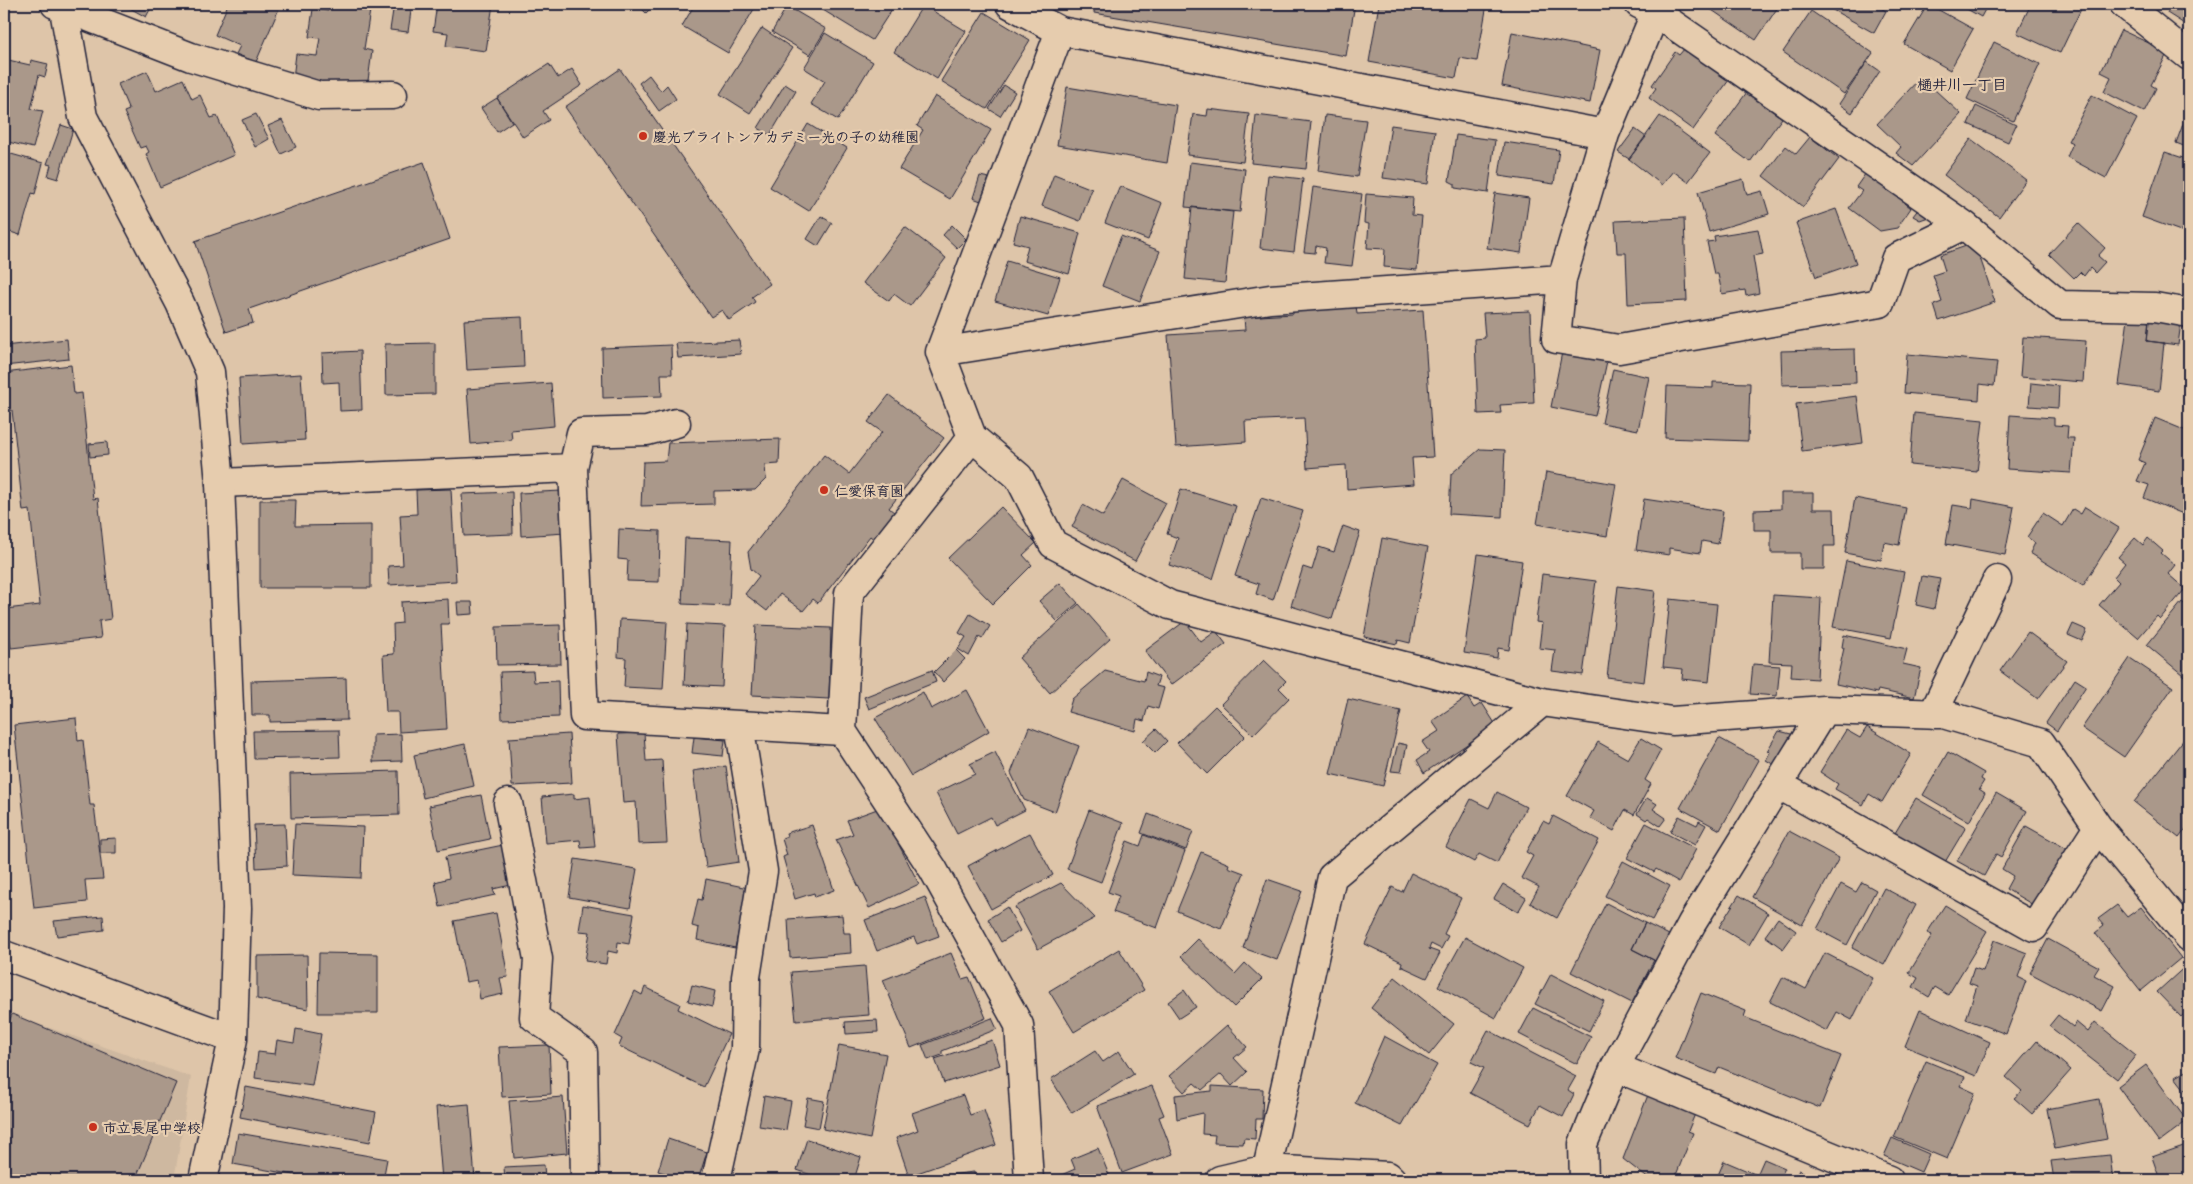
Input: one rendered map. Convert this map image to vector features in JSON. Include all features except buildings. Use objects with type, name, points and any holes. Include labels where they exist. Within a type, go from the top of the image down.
[{"type":"street","points":[[1010,4],[1060,31],[1605,134]]},
{"type":"street","points":[[2124,4],[2189,56]]},
{"type":"street","points":[[60,5],[191,57],[319,96],[393,95]]},
{"type":"street","points":[[60,5],[83,117],[180,303],[210,372],[220,483],[237,908],[233,1039],[208,1179]]},
{"type":"street","points":[[1964,225],[1896,258],[1880,303],[1619,349],[1556,339],[1562,279],[1605,134],[1651,6],[1964,225],[2060,305],[2155,306],[2189,313]]},
{"type":"street","points":[[1060,31],[940,352],[972,438],[1019,477],[1053,544],[1170,605],[1542,702],[1672,721],[1824,710],[1943,714],[2041,743],[2098,827],[2189,937]]},
{"type":"street","points":[[940,352],[1270,299],[1562,279]]},
{"type":"street","points":[[676,423],[647,431],[581,433],[573,468],[584,716],[842,731]]},
{"type":"street","points":[[972,438],[849,593],[842,731],[933,869],[1019,1025],[1030,1180]]},
{"type":"street","points":[[220,483],[573,468]]},
{"type":"street","points":[[1933,714],[1997,580]]},
{"type":"street","points":[[1267,1168],[1332,877],[1542,702]]},
{"type":"street","points":[[1584,1180],[1582,1144],[1615,1067],[1692,923],[1824,710]]},
{"type":"street","points":[[716,1180],[745,1048],[746,977],[763,871],[739,725]]},
{"type":"street","points":[[1779,785],[2034,927],[2098,827]]},
{"type":"street","points":[[508,803],[538,958],[534,1017],[583,1052],[585,1180]]},
{"type":"street","points":[[4,955],[233,1039]]},
{"type":"street","points":[[1615,1067],[1889,1180]]},
{"type":"street","points":[[1220,1180],[1267,1168],[1388,1176],[1392,1180]]},
{"type":"shaded area","name":"市立長尾中学校","points":[[4,1012],[191,1077],[174,1180],[4,1180]]},
{"type":"place","name":"慶光ブライトンアカデミー光の子の幼稚園","points":[[643,136]]},
{"type":"place","name":"仁愛保育園","points":[[824,490]]},
{"type":"place","name":"市立長尾中学校","points":[[93,1127]]},
{"type":"district","name":"樋井川一丁目","points":[[1962,83]]}]
